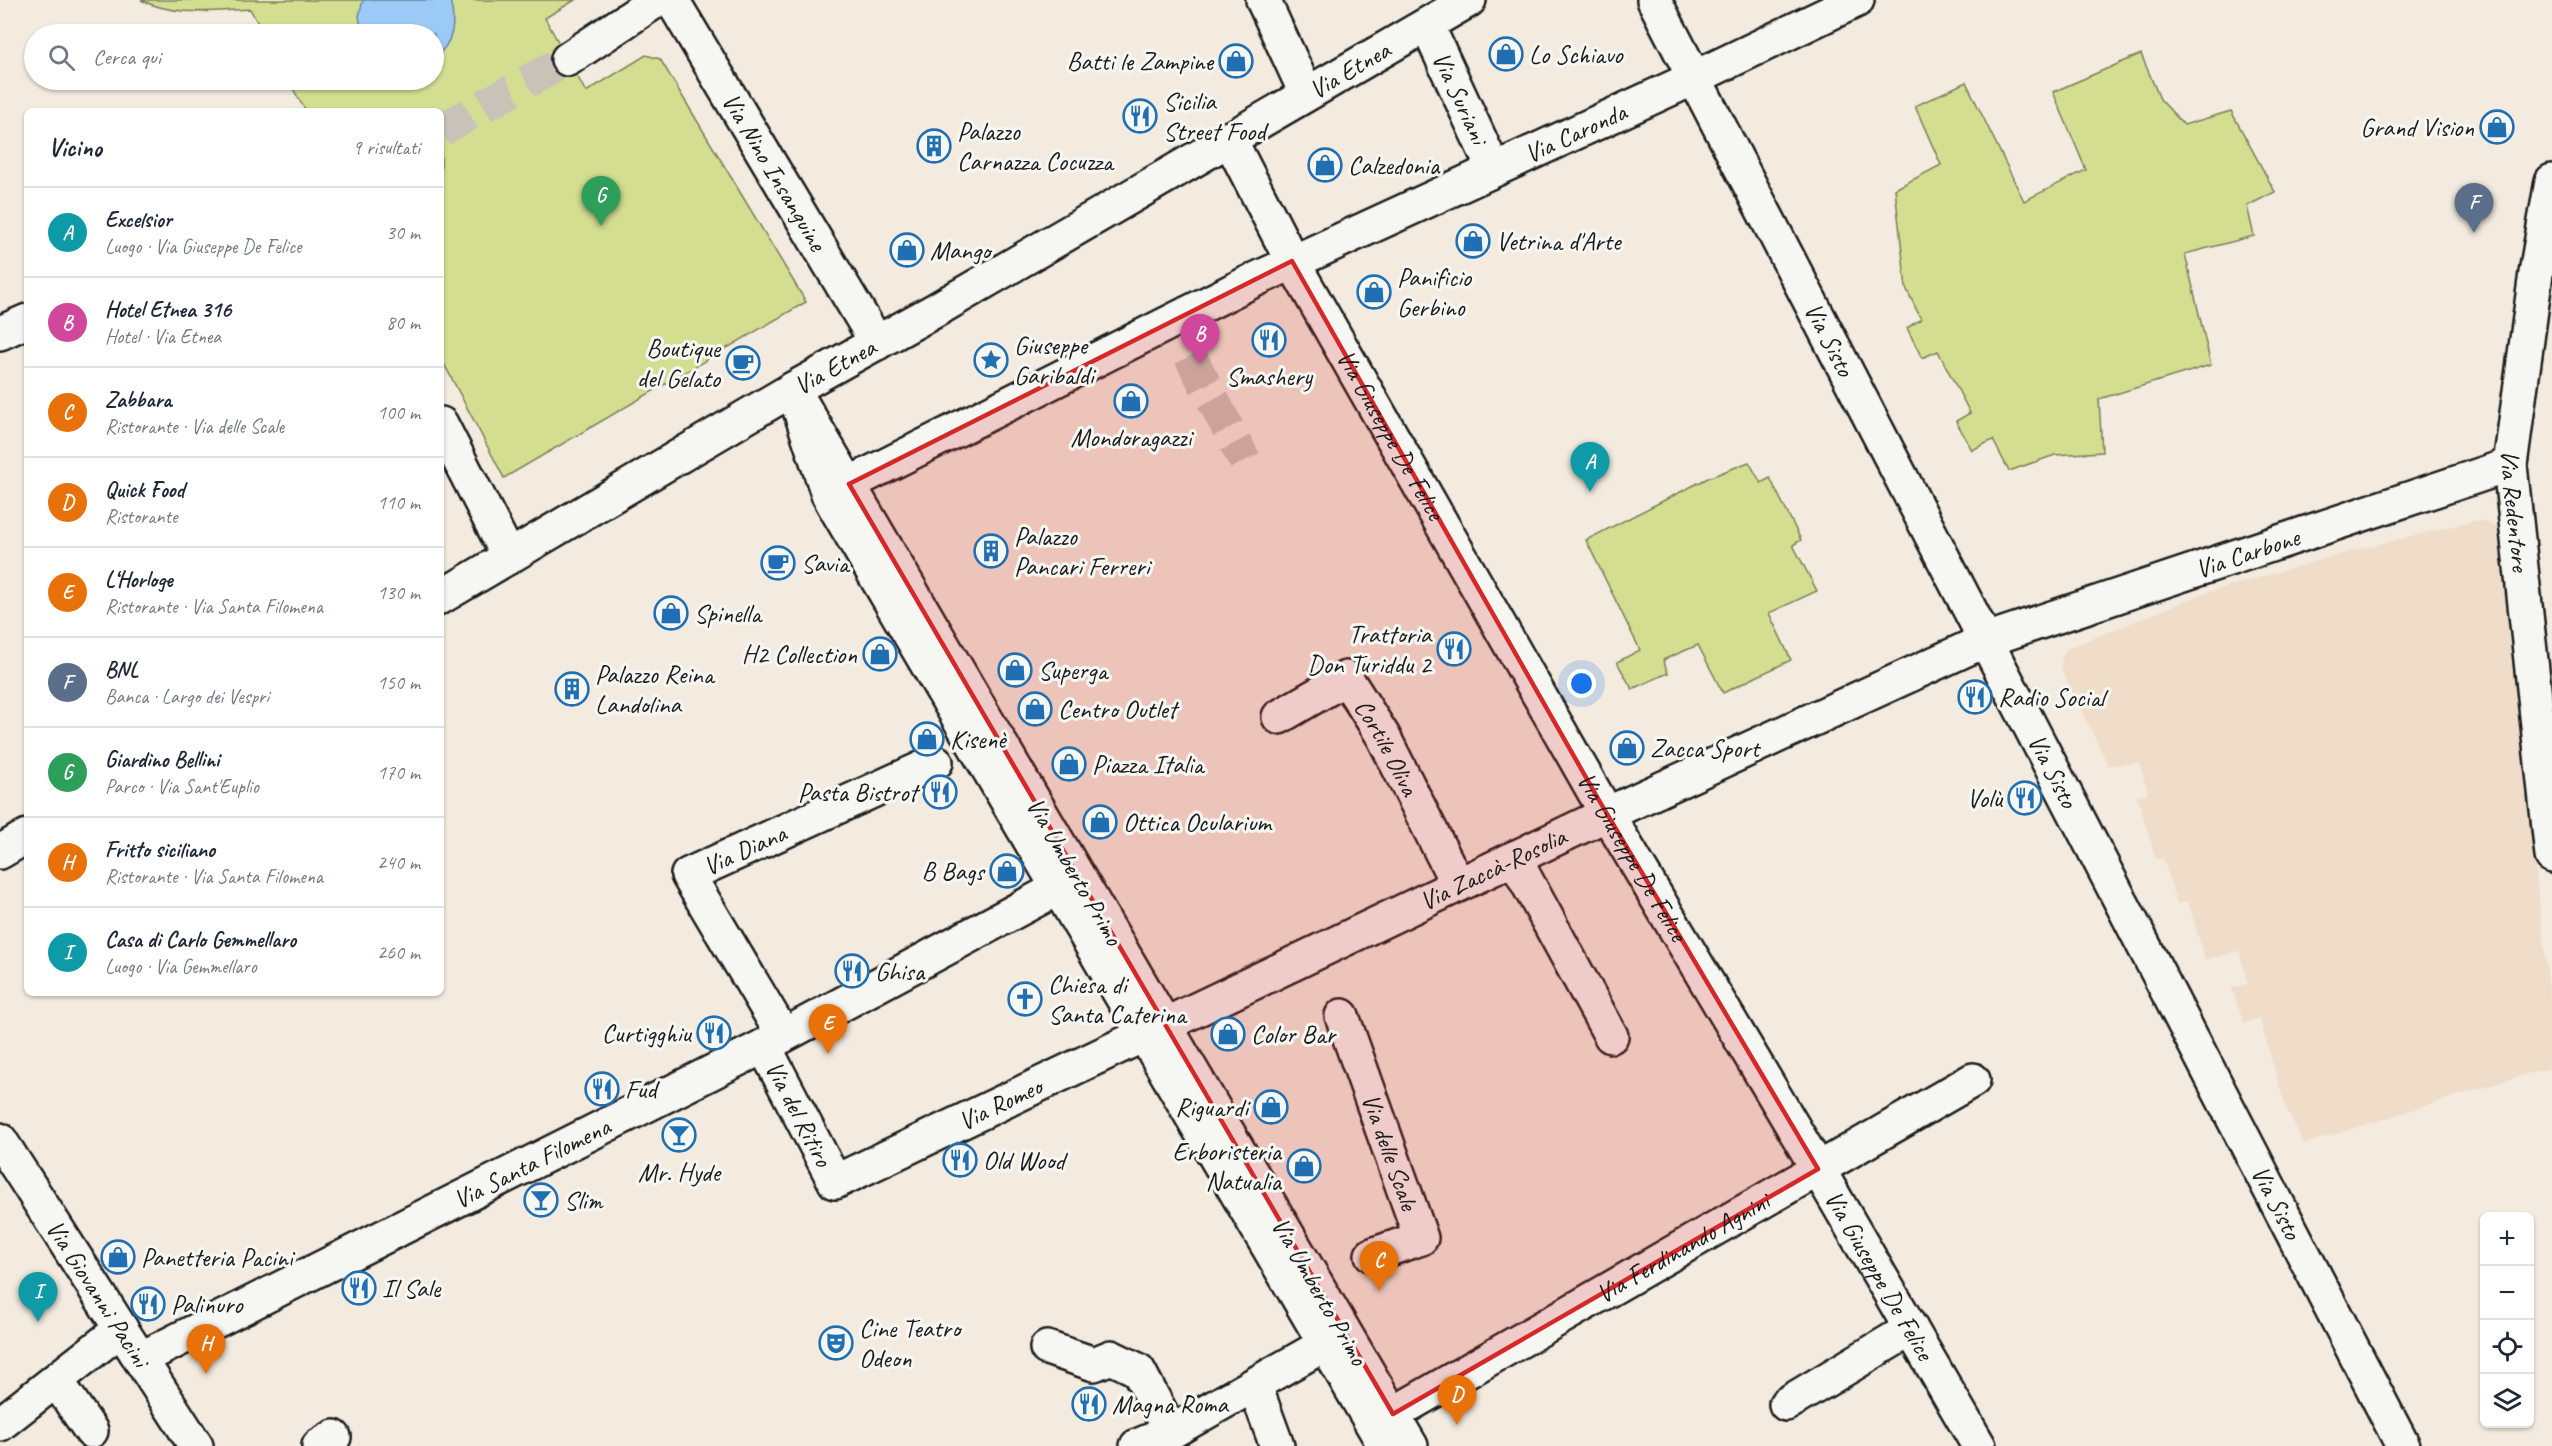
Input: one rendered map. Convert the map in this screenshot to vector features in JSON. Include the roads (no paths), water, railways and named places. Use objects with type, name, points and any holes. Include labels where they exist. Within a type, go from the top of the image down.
[{"type":"street","points":[[568,59],[657,0]]},
{"type":"street","name":"Via Nino Insanguine","points":[[672,0],[877,343]]},
{"type":"street","points":[[1263,0],[1306,93]]},
{"type":"street","name":"Via Etnea","points":[[444,595],[793,389],[877,343],[1469,0]]},
{"type":"street","name":"Via Sisto","points":[[1654,0],[2403,1446]]},
{"type":"street","name":"Via Caronda","points":[[1292,261],[1694,78],[1857,0]]},
{"type":"street","name":"Via Suriani","points":[[1427,25],[1493,168]]},
{"type":"street","points":[[849,484],[1292,261],[1229,138]]},
{"type":"street","name":"Via Redentore","points":[[2552,181],[2536,273],[2510,465],[2552,856]]},
{"type":"street","name":"Via Giuseppe De Felice","points":[[1292,261],[1607,814],[1979,1446]]},
{"type":"street","points":[[0,333],[24,322]]},
{"type":"street","points":[[793,389],[828,494],[1069,883]]},
{"type":"street","name":"Via Umberto Primo","points":[[793,389],[849,484],[1069,883],[1335,1338],[1393,1414],[1411,1446]]},
{"type":"street","points":[[444,430],[509,557]]},
{"type":"street","name":"Via Carbone","points":[[1986,640],[2510,465]]},
{"type":"street","name":"Via Zaccà-Rosolia","points":[[1155,1030],[1607,814],[1986,640]]},
{"type":"street","name":"Cortile Oliva","points":[[1280,717],[1346,678],[1383,736],[1458,885]]},
{"type":"street","name":"Via Diana","points":[[774,1041],[688,875],[936,762]]},
{"type":"street","points":[[1514,858],[1611,1036]]},
{"type":"street","name":"Via Santa Filomena","points":[[140,1359],[774,1041],[1069,883]]},
{"type":"street","name":"Via delle Scale","points":[[1342,1016],[1421,1238],[1372,1255]]},
{"type":"street","name":"Via Romeo","points":[[835,1182],[1155,1030]]},
{"type":"street","name":"Via del Ritiro","points":[[774,1041],[835,1182]]},
{"type":"street","name":"Via Ferdinando Agnini","points":[[1393,1414],[1973,1080]]},
{"type":"street","name":"Via Giovanni Pacini","points":[[0,1140],[196,1446]]},
{"type":"street","points":[[0,1424],[121,1329]]},
{"type":"street","points":[[1786,1404],[1911,1329]]},
{"type":"street","points":[[1137,1446],[1171,1432],[1255,1386],[1335,1338],[1385,1446]]},
{"type":"street","points":[[1047,1348],[1094,1364],[1111,1357],[1138,1370],[1171,1432]]},
{"type":"street","points":[[56,1380],[91,1441]]},
{"type":"street","points":[[1255,1386],[1277,1446]]},
{"type":"water","points":[[363,0],[450,0],[453,25],[444,48],[444,24],[360,24],[359,16]]},
{"type":"tunnel","points":[[444,128],[568,59]]},
{"type":"tunnel","points":[[1190,356],[1245,461]]},
{"type":"place","name":"Lo Schiavo","points":[[1506,54]]},
{"type":"place","name":"Batti le Zampine","points":[[1236,61]]},
{"type":"place","name":"Sicilia Street Food","points":[[1140,116]]},
{"type":"place","name":"Grand Vision","points":[[2497,127]]},
{"type":"place","name":"Palazzo Carnazza Cocuzza","points":[[934,146]]},
{"type":"place","name":"Calzedonia","points":[[1325,165]]},
{"type":"place","name":"Giardino Bellini","points":[[601,226]]},
{"type":"place","name":"BNL","points":[[2474,233]]},
{"type":"place","name":"Vetrina d'Arte","points":[[1473,241]]},
{"type":"place","name":"Mango","points":[[907,250]]},
{"type":"place","name":"Panificio Gerbino","points":[[1374,292]]},
{"type":"place","name":"Smashery","points":[[1269,340]]},
{"type":"place","name":"Giuseppe Garibaldi","points":[[991,360]]},
{"type":"place","name":"Boutique del Gelato","points":[[743,363]]},
{"type":"place","name":"Hotel Etnea 316","points":[[1200,364]]},
{"type":"place","name":"Mondoragazzi","points":[[1131,401]]},
{"type":"place","name":"Excelsior","points":[[1590,492]]},
{"type":"place","name":"Palazzo Pancari Ferreri","points":[[991,551]]},
{"type":"place","name":"Savia","points":[[778,563]]},
{"type":"place","name":"Spinella","points":[[671,613]]},
{"type":"place","name":"Trattoria Don Turiddu 2","points":[[1454,649]]},
{"type":"place","name":"H2 Collection","points":[[880,654]]},
{"type":"place","name":"Superga","points":[[1015,670]]},
{"type":"place","name":"Palazzo Reina Landolina","points":[[572,689]]},
{"type":"place","name":"Radio Social","points":[[1975,697]]},
{"type":"place","name":"Centro Outlet","points":[[1035,709]]},
{"type":"place","name":"Kisenè","points":[[927,739]]},
{"type":"place","name":"Zacca Sport","points":[[1627,748]]},
{"type":"place","name":"Piazza Italia","points":[[1069,764]]},
{"type":"place","name":"Pasta Bistrot","points":[[940,792]]},
{"type":"place","name":"Volù","points":[[2025,798]]},
{"type":"place","name":"Ottica Ocularium","points":[[1100,822]]},
{"type":"place","name":"B Bags","points":[[1007,871]]},
{"type":"place","name":"Ghisa","points":[[852,971]]},
{"type":"place","name":"Chiesa di Santa Caterina","points":[[1025,999]]},
{"type":"place","name":"Curtigghiu","points":[[714,1033]]},
{"type":"place","name":"Color Bar","points":[[1228,1034]]},
{"type":"place","name":"L‘Horloge","points":[[828,1054]]},
{"type":"place","name":"Fud","points":[[602,1089]]},
{"type":"place","name":"Riguardi","points":[[1271,1107]]},
{"type":"place","name":"Mr. Hyde","points":[[679,1135]]},
{"type":"place","name":"Old Wood","points":[[960,1160]]},
{"type":"place","name":"Erboristeria Natualia","points":[[1304,1166]]},
{"type":"place","name":"Slim","points":[[541,1200]]},
{"type":"place","name":"Panetteria Pacini","points":[[118,1257]]},
{"type":"place","name":"Il Sale","points":[[359,1288]]},
{"type":"place","name":"Zabbara","points":[[1379,1291]]},
{"type":"place","name":"Palinuro","points":[[148,1304]]},
{"type":"place","name":"Casa di Carlo Gemmellaro","points":[[38,1322]]},
{"type":"place","name":"Cine Teatro Odeon","points":[[836,1343]]},
{"type":"place","name":"Fritto siciliano","points":[[206,1374]]},
{"type":"place","name":"Magna Roma","points":[[1089,1404]]},
{"type":"place","name":"Quick Food","points":[[1457,1425]]}]
